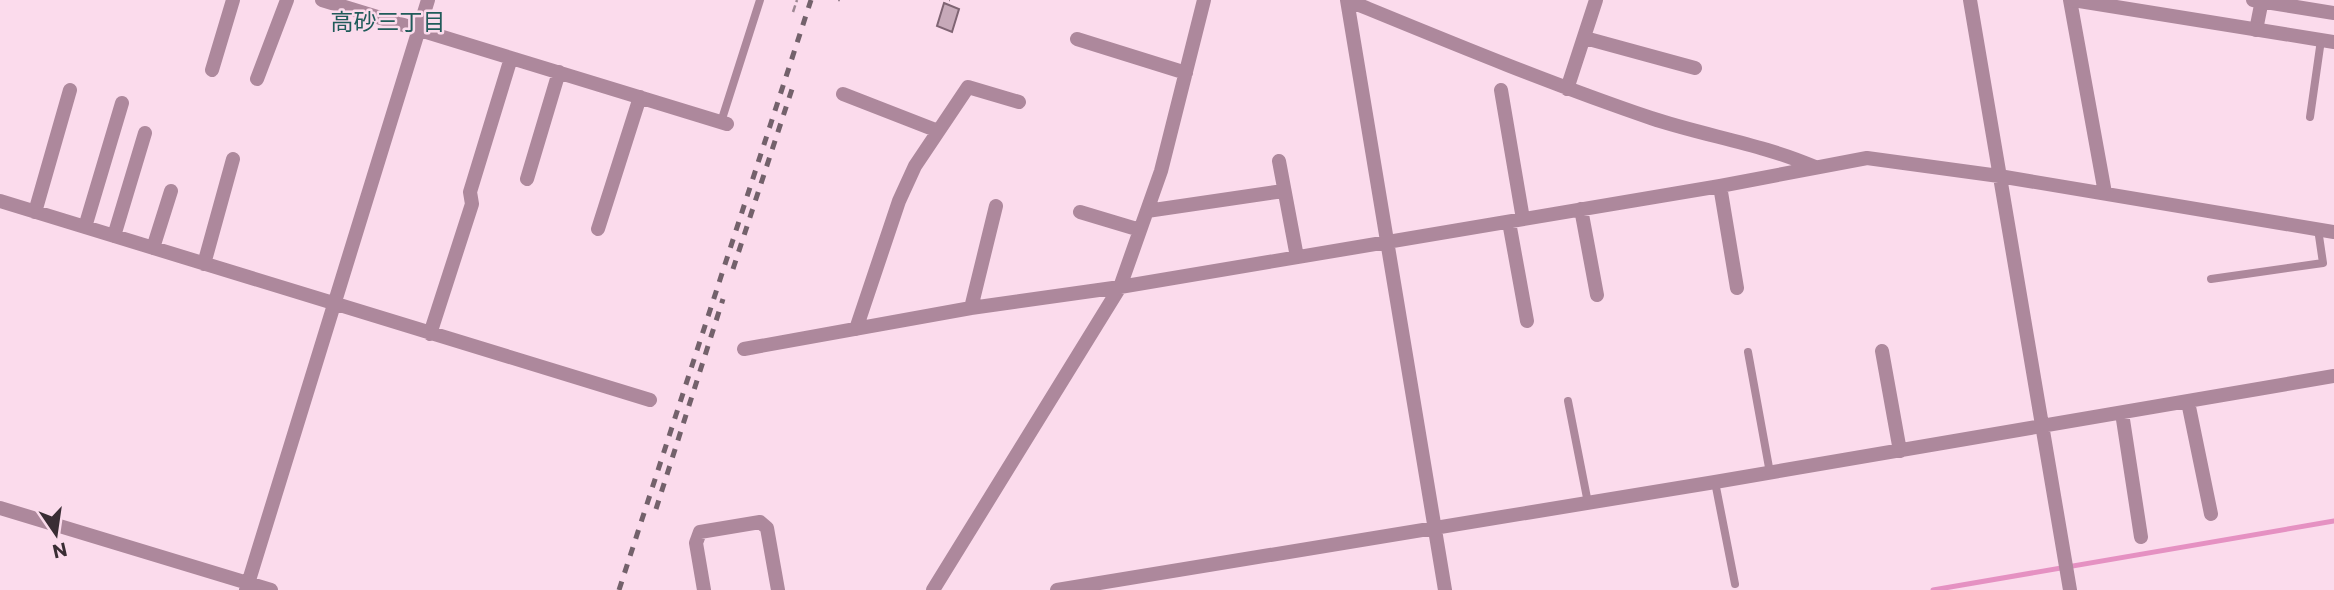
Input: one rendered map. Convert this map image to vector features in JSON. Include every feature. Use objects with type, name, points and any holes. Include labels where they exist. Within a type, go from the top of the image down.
[{"type":"street","points":[[212,70],[233,0]]},
{"type":"street","points":[[257,79],[287,0]]},
{"type":"street","points":[[322,0],[724,123]]},
{"type":"street","points":[[247,587],[428,0]]},
{"type":"street","points":[[933,590],[1120,287],[1161,171],[1204,0]]},
{"type":"street","points":[[1346,0],[1567,89],[1655,119],[1791,156],[1815,167]]},
{"type":"street","points":[[1346,0],[1445,590]]},
{"type":"street","points":[[1567,89],[1596,0]]},
{"type":"street","points":[[1970,0],[2070,590]]},
{"type":"street","points":[[2105,193],[2071,0],[2328,41]]},
{"type":"street","points":[[2256,30],[2259,0],[2333,9]]},
{"type":"street","points":[[1585,38],[1695,68]]},
{"type":"street","points":[[1077,39],[1186,72]]},
{"type":"street","points":[[430,334],[472,204],[470,191],[511,58]]},
{"type":"street","points":[[527,179],[559,72]]},
{"type":"street","points":[[856,328],[899,201],[915,166],[968,87],[1020,102]]},
{"type":"street","points":[[35,212],[70,90]]},
{"type":"street","points":[[1501,90],[1527,321]]},
{"type":"street","points":[[843,94],[938,131]]},
{"type":"street","points":[[598,229],[640,97]]},
{"type":"street","points":[[85,227],[122,103]]},
{"type":"street","points":[[114,236],[145,133]]},
{"type":"street","points":[[744,349],[971,308],[1120,287],[1720,186],[1867,158],[1999,176],[2334,232]]},
{"type":"street","points":[[204,264],[233,159]]},
{"type":"street","points":[[1279,162],[1297,257]]},
{"type":"street","points":[[1720,186],[1737,288]]},
{"type":"street","points":[[153,248],[171,191]]},
{"type":"street","points":[[1147,211],[1283,191]]},
{"type":"street","points":[[0,201],[650,400]]},
{"type":"street","points":[[971,308],[996,206]]},
{"type":"street","points":[[1581,209],[1597,295]]},
{"type":"street","points":[[1080,212],[1140,230]]},
{"type":"street","points":[[1882,351],[1900,451]]},
{"type":"street","points":[[1057,590],[1770,473],[2334,376]]},
{"type":"street","points":[[2188,402],[2211,514]]},
{"type":"street","points":[[2122,413],[2141,537]]},
{"type":"street","points":[[0,508],[247,587],[271,590]]},
{"type":"street","points":[[704,590],[696,543],[700,532],[760,522],[767,528],[778,590]]},
{"type":"lane","points":[[724,123],[760,0]]},
{"type":"lane","points":[[2310,117],[2328,41]]},
{"type":"lane","points":[[2211,279],[2323,263],[2318,229]]},
{"type":"lane","points":[[1748,352],[1770,473]]},
{"type":"lane","points":[[1568,401],[1588,503]]},
{"type":"lane","points":[[1716,482],[1735,584]]},
{"type":"path","points":[[793,12],[797,0]]},
{"type":"building","points":[[944,3],[959,9],[952,32],[937,26]]},
{"type":"waterway","points":[[1933,590],[2334,521]]},
{"type":"railway","points":[[619,590],[811,0]]},
{"type":"railway","points":[[733,269],[793,86]]},
{"type":"railway","points":[[656,509],[723,299]]},
{"type":"district","name":"高砂三丁目","points":[[388,22]]}]
